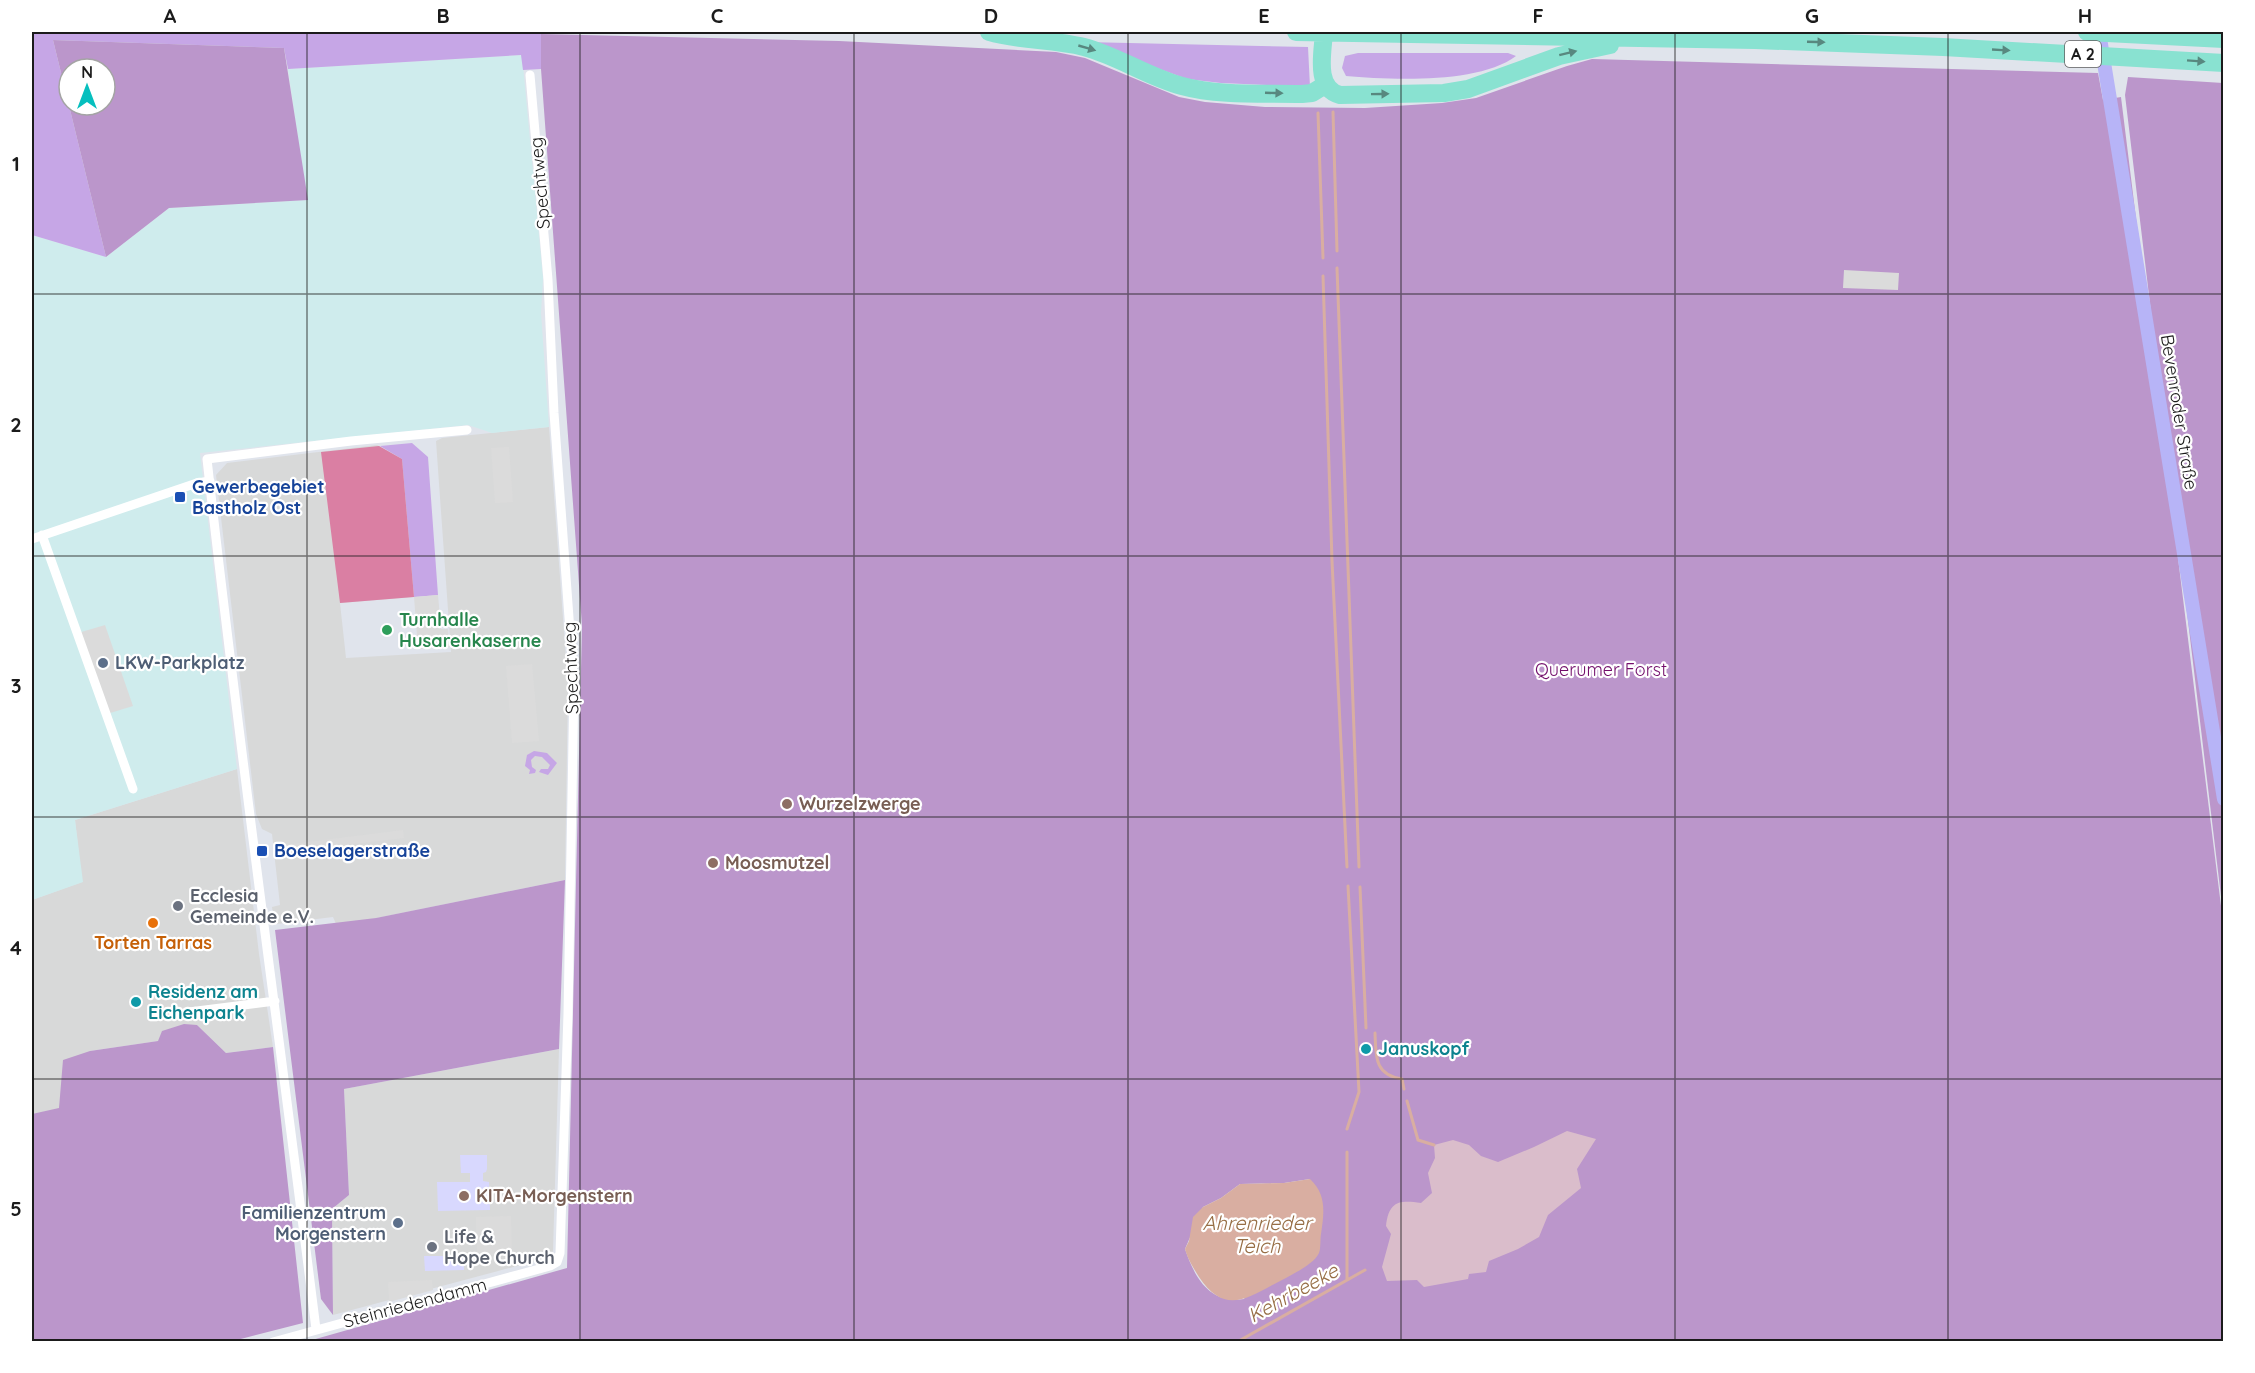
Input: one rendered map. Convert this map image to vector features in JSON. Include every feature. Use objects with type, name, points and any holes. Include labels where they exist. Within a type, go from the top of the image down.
[{"type":"highway","points":[[989,32],[1008,38],[1052,41],[1087,48],[1167,81],[1192,88],[1302,94],[1312,93],[1325,85]]},
{"type":"highway","name":"A 2","points":[[1296,32],[1653,38],[1955,47],[2223,63]]},
{"type":"highway","points":[[1324,32],[1323,77],[1325,85],[1340,95],[1456,91],[1485,84],[1559,56],[1653,38]]},
{"type":"highway","name":"A 2","points":[[2087,32],[2223,39]]},
{"type":"main road","name":"Bevenroder Straße","points":[[2099,32],[2223,799]]},
{"type":"street","name":"Spechtweg","points":[[530,75],[548,280],[554,413],[574,686],[568,1025],[560,1253],[556,1262]]},
{"type":"street","points":[[316,1329],[275,1001],[259,894],[207,459],[322,444],[467,430]]},
{"type":"street","points":[[32,539],[198,483],[210,481]]},
{"type":"street","points":[[42,535],[133,789]]},
{"type":"street","points":[[183,1015],[189,1012],[275,1001]]},
{"type":"street","name":"Steinriedendamm","points":[[273,1341],[509,1278],[550,1266],[556,1262]]},
{"type":"shaded area","points":[[32,32],[541,34],[541,69],[523,70],[521,55],[288,69],[284,48],[53,40],[57,57],[57,117],[72,117],[106,257],[32,235]]},
{"type":"shaded area","points":[[1085,42],[1308,47],[1310,87],[1187,79]]},
{"type":"shaded area","points":[[1358,53],[1508,53],[1516,56],[1480,72],[1458,76],[1410,79],[1346,76],[1342,68],[1345,56]]},
{"type":"shaded area","points":[[522,55],[543,278],[541,313],[549,427],[492,433],[468,425],[200,453],[237,769],[75,820],[83,882],[32,900],[32,235],[106,257],[169,208],[307,200],[288,69]]},
{"type":"shaded area","points":[[1844,270],[1899,273],[1898,290],[1843,288]]},
{"type":"shaded area","points":[[549,427],[568,687],[565,880],[337,926],[333,917],[277,924],[274,921],[272,907],[280,905],[272,834],[262,829],[256,814],[216,475],[227,463],[377,445],[426,473],[436,595],[340,603],[346,658],[451,652],[436,441],[442,438]]},
{"type":"shaded area","points":[[412,443],[428,457],[438,595],[414,597],[402,459],[380,446]]},
{"type":"shaded area","points":[[379,446],[402,459],[414,597],[340,603],[321,452]]},
{"type":"shaded area","points":[[509,447],[513,502],[495,503],[491,448]]},
{"type":"shaded area","points":[[438,595],[441,629],[448,629],[450,647],[418,649],[414,597]]},
{"type":"shaded area","name":"LKW-Parkplatz","points":[[105,625],[133,706],[107,714],[78,633]]},
{"type":"shaded area","points":[[532,664],[539,741],[512,743],[506,666]]},
{"type":"shaded area","points":[[534,751],[547,753],[557,763],[548,775],[539,772],[541,769],[548,769],[550,765],[542,757],[535,756],[531,760],[532,767],[536,770],[535,773],[529,774],[530,770],[525,766],[527,755]]},
{"type":"shaded area","points":[[237,769],[259,954],[273,1047],[226,1053],[197,1025],[158,1041],[90,1051],[59,1109],[32,1114],[32,900],[82,882],[75,820]]},
{"type":"shaded area","points":[[403,830],[404,838],[285,852],[284,845]]},
{"type":"shaded area","points":[[559,1049],[553,1251],[547,1258],[333,1315],[332,1209],[349,1195],[344,1089]]},
{"type":"shaded area","points":[[1567,1131],[1596,1139],[1577,1169],[1581,1188],[1548,1215],[1539,1237],[1489,1261],[1486,1272],[1469,1274],[1468,1279],[1424,1287],[1417,1280],[1387,1281],[1382,1267],[1391,1234],[1386,1226],[1387,1218],[1396,1204],[1421,1203],[1432,1193],[1428,1173],[1435,1158],[1434,1145],[1453,1140],[1469,1145],[1481,1156],[1498,1162]]},
{"type":"shaded area","name":"KITA-Morgenstern","points":[[460,1155],[487,1155],[487,1169],[483,1173],[483,1181],[489,1182],[490,1210],[438,1211],[437,1182],[470,1182],[470,1173],[461,1173]]},
{"type":"shaded area","points":[[511,1216],[512,1255],[477,1255],[476,1217]]},
{"type":"shaded area","points":[[424,1256],[464,1256],[464,1270],[425,1271]]},
{"type":"shaded area","points":[[432,1280],[433,1290],[389,1302],[388,1282]]},
{"type":"green space","name":"Querumer Forst","points":[[541,34],[839,41],[1056,52],[1085,58],[1179,97],[1205,102],[1265,107],[1365,108],[1442,103],[1476,98],[1592,59],[2098,73],[2103,100],[2121,97],[2223,922],[2223,1341],[305,1342],[567,1268],[582,626],[541,69]],"holes":[[[1310,1179],[1244,1299],[1221,1297],[1213,1293],[1199,1279],[1189,1260],[1185,1249],[1203,1207],[1221,1198],[1240,1184],[1284,1183]]]},
{"type":"green space","points":[[53,40],[284,48],[308,200],[169,208],[106,257],[72,117],[117,117],[117,57],[57,57]]},
{"type":"green space","points":[[2128,77],[2223,83],[2223,913],[2125,95]]},
{"type":"green space","points":[[565,880],[559,1049],[344,1089],[349,1195],[332,1209],[333,1315],[321,1299],[275,930],[376,918]]},
{"type":"green space","points":[[184,1024],[197,1025],[226,1053],[273,1047],[303,1323],[233,1341],[32,1341],[32,1114],[59,1108],[63,1060],[90,1051],[158,1041],[162,1031]]},
{"type":"water","name":"Ahrenrieder Teich","points":[[1310,1179],[1319,1191],[1323,1205],[1320,1249],[1316,1257],[1297,1272],[1238,1300],[1219,1297],[1209,1289],[1193,1267],[1185,1249],[1189,1241],[1193,1217],[1203,1207],[1221,1198],[1240,1184],[1284,1183]]},
{"type":"waterway","points":[[1333,112],[1337,251]]},
{"type":"waterway","points":[[1318,113],[1323,258]]},
{"type":"waterway","points":[[1337,268],[1359,867]]},
{"type":"waterway","points":[[1323,276],[1332,561],[1347,867]]},
{"type":"waterway","points":[[1347,1129],[1359,1092],[1348,886]]},
{"type":"waterway","points":[[1360,887],[1366,1028]]},
{"type":"waterway","points":[[1375,1033],[1377,1057],[1381,1069],[1393,1077],[1402,1079],[1404,1089]]},
{"type":"waterway","points":[[1407,1101],[1418,1140],[1434,1145]]},
{"type":"waterway","points":[[1347,1152],[1347,1279]]},
{"type":"waterway","name":"Kehrbeeke","points":[[1237,1342],[1365,1270]]},
{"type":"place","name":"Gewerbegebiet Bastholz Ost","points":[[180,497]]},
{"type":"place","name":"Turnhalle Husarenkaserne","points":[[387,630]]},
{"type":"place","name":"LKW-Parkplatz","points":[[103,663]]},
{"type":"place","name":"Wurzelzwerge","points":[[787,804]]},
{"type":"place","name":"Boeselagerstraße","points":[[262,851]]},
{"type":"place","name":"Moosmutzel","points":[[713,863]]},
{"type":"place","name":"Ecclesia Gemeinde e.V.","points":[[178,906]]},
{"type":"place","name":"Torten Tarras","points":[[153,923]]},
{"type":"place","name":"Residenz am Eichenpark","points":[[136,1002]]},
{"type":"place","name":"Januskopf","points":[[1366,1049]]},
{"type":"place","name":"KITA-Morgenstern","points":[[464,1196]]},
{"type":"place","name":"Familienzentrum Morgenstern","points":[[398,1223]]},
{"type":"place","name":"Life & Hope Church","points":[[432,1247]]}]
